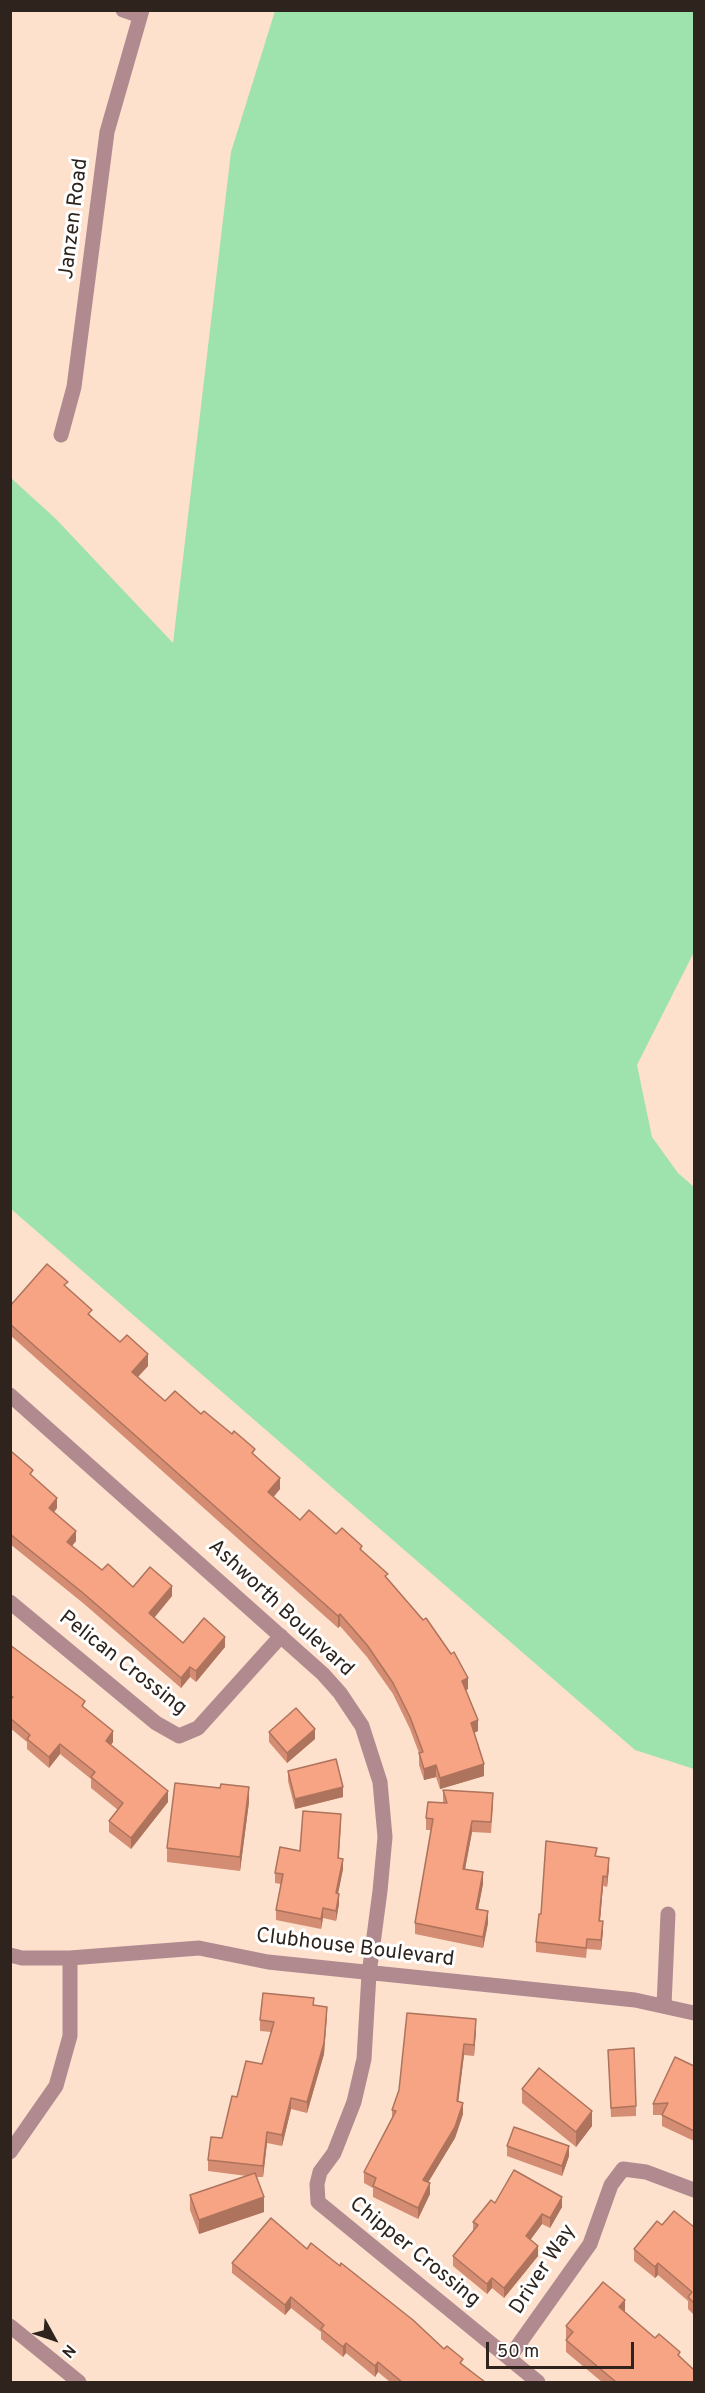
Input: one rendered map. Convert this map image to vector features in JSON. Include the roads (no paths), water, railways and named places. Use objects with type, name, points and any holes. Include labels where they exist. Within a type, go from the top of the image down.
[{"type":"street","points":[[123,10],[141,13]]},
{"type":"street","name":"Janzen Road","points":[[61,435],[74,387],[107,132],[141,13]]},
{"type":"street","name":"Ashworth Boulevard","points":[[10,1395],[281,1636],[340,1693],[362,1726],[378,1772],[384,1837],[369,1974],[364,2059],[346,2122],[334,2153],[320,2172],[317,2184],[318,2202]]},
{"type":"street","name":"Pelican Crossing","points":[[10,1602],[156,1723],[179,1736],[198,1728],[281,1636]]},
{"type":"street","points":[[664,2007],[668,1914]]},
{"type":"street","name":"Clubhouse Boulevard","points":[[10,1955],[22,1958],[70,1958],[199,1948],[268,1962],[635,2000],[694,2013]]},
{"type":"street","points":[[10,2152],[56,2086],[70,2036],[70,1958]]},
{"type":"street","name":"Driver Way","points":[[509,2358],[590,2244],[611,2185],[623,2169],[646,2172],[694,2190]]},
{"type":"street","name":"Chipper Crossing","points":[[318,2202],[538,2382]]},
{"type":"street","points":[[10,2326],[79,2382]]}]
